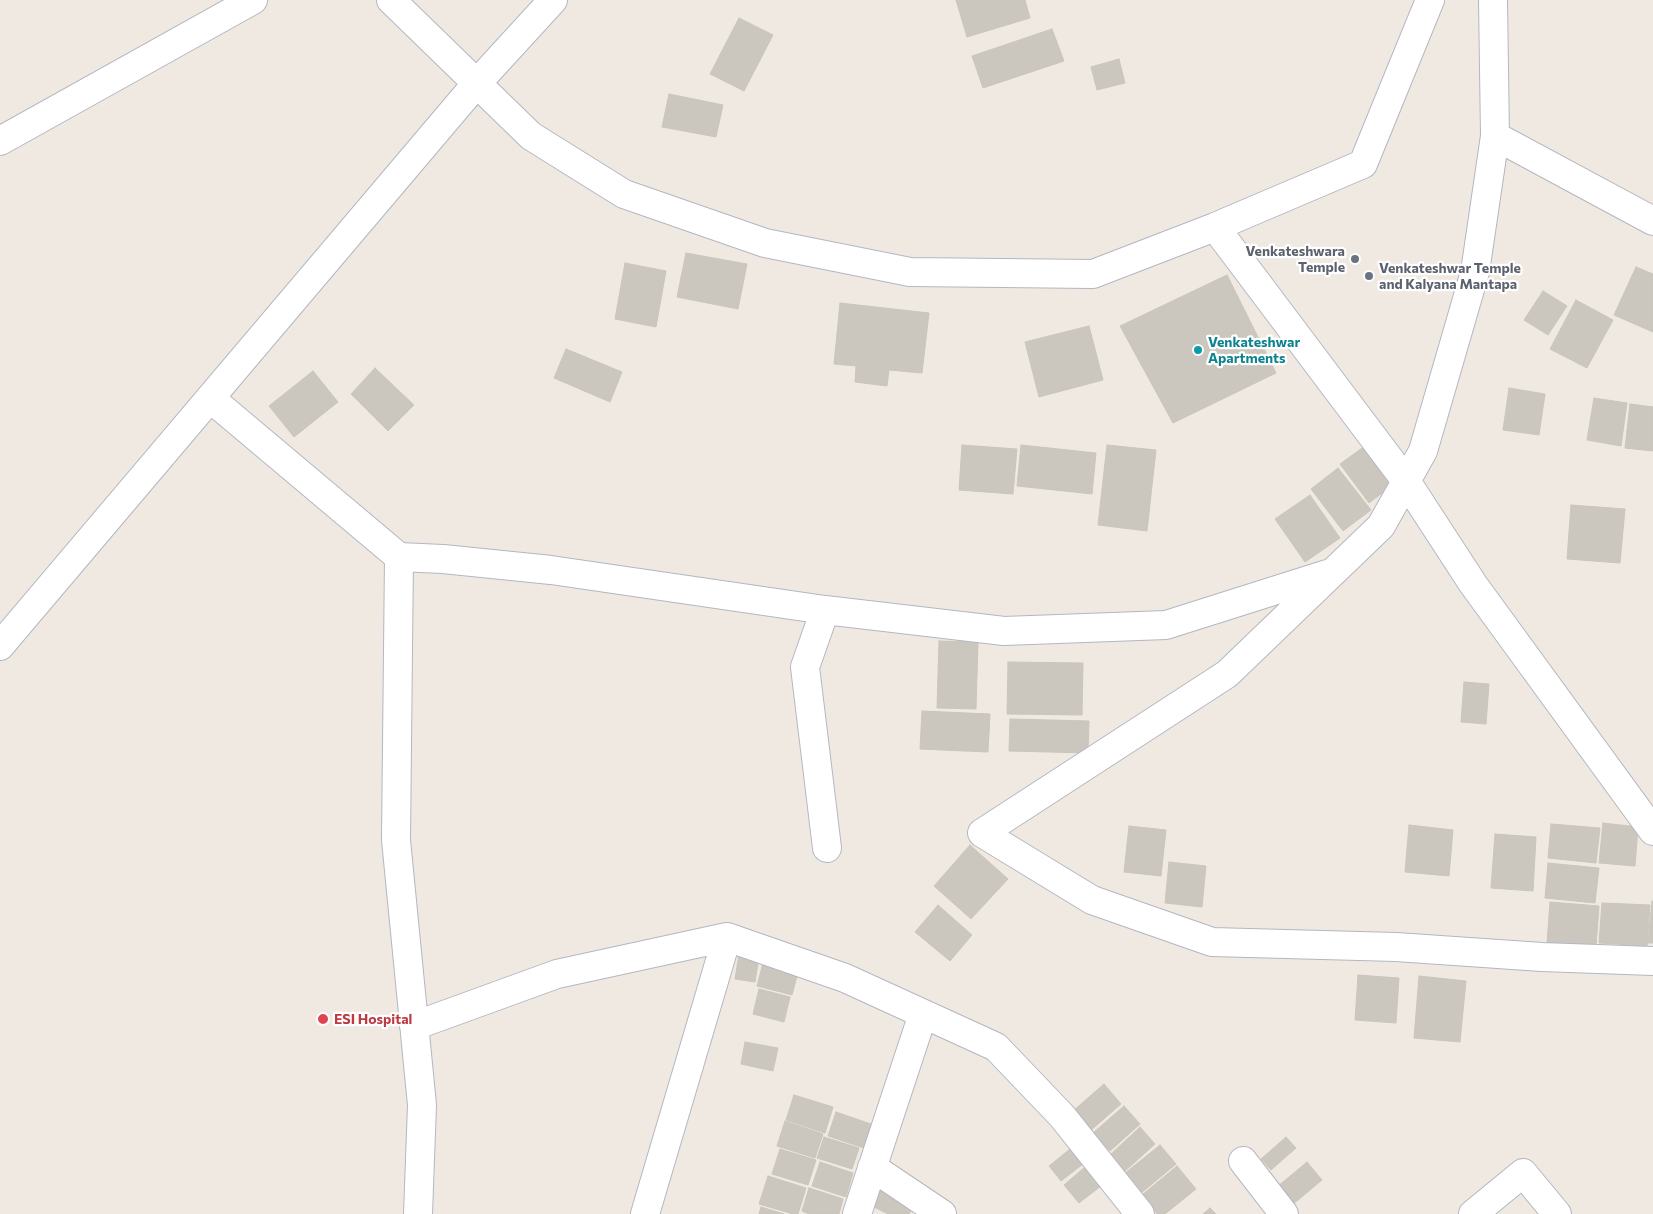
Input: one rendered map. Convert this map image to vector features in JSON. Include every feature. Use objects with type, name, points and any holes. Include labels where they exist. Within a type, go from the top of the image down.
[{"type":"street","points":[[0,141],[253,0]]},
{"type":"street","points":[[391,0],[531,136],[624,194],[765,243],[910,272],[1093,274],[1216,227],[1363,164],[1430,0]]},
{"type":"street","points":[[0,646],[477,83],[553,0]]},
{"type":"street","points":[[1493,0],[1495,136],[1475,272],[1423,451],[1381,526],[1228,674],[982,833],[1092,900],[1212,942],[1396,947],[1542,957],[1653,961]]},
{"type":"street","points":[[1495,136],[1653,221]]},
{"type":"street","points":[[1216,227],[1406,481],[1473,584],[1653,831]]},
{"type":"street","points":[[210,398],[399,557],[443,559],[550,570],[825,610],[1004,630],[1166,625],[1334,572]]},
{"type":"street","points":[[399,557],[396,840],[422,1105],[418,1214]]},
{"type":"street","points":[[825,610],[805,667],[827,848]]},
{"type":"street","points":[[414,1026],[557,974],[727,936],[845,978],[996,1047],[1062,1116],[1140,1214]]},
{"type":"street","points":[[645,1214],[727,936]]},
{"type":"street","points":[[857,1214],[923,1014]]},
{"type":"street","points":[[1243,1161],[1284,1214]]},
{"type":"street","points":[[872,1167],[942,1214]]},
{"type":"street","points":[[1474,1214],[1523,1173],[1557,1214]]},
{"type":"building","points":[[956,0],[1025,0],[1030,18],[967,37]]},
{"type":"building","points":[[739,18],[773,35],[744,91],[710,74]]},
{"type":"building","points":[[1052,29],[1064,61],[983,88],[972,56]]},
{"type":"building","points":[[1119,59],[1125,83],[1097,90],[1091,67]]},
{"type":"building","points":[[669,94],[723,105],[716,137],[662,127]]},
{"type":"building","points":[[686,253],[747,264],[738,309],[677,297]]},
{"type":"building","points":[[625,263],[666,271],[656,327],[615,319]]},
{"type":"building","points":[[1636,267],[1653,274],[1653,332],[1614,315]]},
{"type":"building","name":"Venkateshwar Apartments","points":[[1227,275],[1276,373],[1173,423],[1120,326]]},
{"type":"building","points":[[1543,291],[1567,306],[1548,335],[1524,320]]},
{"type":"building","points":[[1576,300],[1613,320],[1587,368],[1550,349]]},
{"type":"building","points":[[840,303],[929,313],[922,373],[889,370],[887,386],[855,382],[856,366],[834,364]]},
{"type":"building","points":[[1089,326],[1103,380],[1039,397],[1025,342]]},
{"type":"building","points":[[566,349],[622,372],[610,402],[554,378]]},
{"type":"building","points":[[375,368],[414,405],[388,431],[351,394]]},
{"type":"building","points":[[313,371],[338,402],[294,437],[269,406]]},
{"type":"building","points":[[1509,388],[1545,394],[1539,435],[1503,430]]},
{"type":"building","points":[[1594,398],[1627,403],[1621,446],[1587,440]]},
{"type":"building","points":[[1630,404],[1653,407],[1653,451],[1625,448]]},
{"type":"building","points":[[1369,443],[1398,481],[1369,503],[1340,464]]},
{"type":"building","points":[[962,445],[1017,449],[1013,494],[959,490]]},
{"type":"building","points":[[1021,445],[1096,453],[1092,494],[1017,486]]},
{"type":"building","points":[[1107,445],[1156,450],[1147,531],[1098,525]]},
{"type":"building","points":[[1338,468],[1371,510],[1343,531],[1311,489]]},
{"type":"building","points":[[1310,495],[1340,538],[1305,562],[1275,519]]},
{"type":"building","points":[[1571,505],[1625,509],[1620,563],[1567,559]]},
{"type":"building","points":[[939,641],[978,642],[976,709],[937,708]]},
{"type":"building","points":[[1008,662],[1083,663],[1082,715],[1007,714]]},
{"type":"building","points":[[1464,682],[1489,684],[1486,724],[1461,722]]},
{"type":"building","points":[[922,711],[990,714],[988,752],[920,749]]},
{"type":"building","points":[[1010,719],[1089,721],[1088,753],[1009,751]]},
{"type":"building","points":[[1603,823],[1638,827],[1635,866],[1599,863]]},
{"type":"building","points":[[1551,824],[1600,828],[1596,863],[1548,858]]},
{"type":"building","points":[[1409,825],[1453,830],[1449,876],[1405,872]]},
{"type":"building","points":[[1129,826],[1166,830],[1161,876],[1124,872]]},
{"type":"building","points":[[1495,834],[1536,837],[1533,891],[1491,888]]},
{"type":"building","points":[[970,845],[1008,879],[971,919],[934,886]]},
{"type":"building","points":[[1169,862],[1206,866],[1202,907],[1165,903]]},
{"type":"building","points":[[1548,863],[1599,868],[1595,903],[1545,898]]},
{"type":"building","points":[[1652,901],[1653,943],[1648,943]]},
{"type":"building","points":[[1550,902],[1599,906],[1596,946],[1547,943]]},
{"type":"building","points":[[1602,903],[1650,905],[1647,946],[1599,943]]},
{"type":"building","points":[[938,905],[972,935],[950,961],[915,932]]},
{"type":"building","points":[[739,954],[759,957],[755,982],[735,979]]},
{"type":"building","points":[[763,963],[798,972],[792,995],[757,986]]},
{"type":"building","points":[[1358,975],[1399,978],[1396,1023],[1355,1020]]},
{"type":"building","points":[[1419,976],[1466,981],[1460,1042],[1414,1038]]},
{"type":"building","points":[[759,989],[790,997],[784,1022],[753,1014]]},
{"type":"building","points":[[745,1042],[778,1048],[773,1071],[741,1064]]},
{"type":"building","points":[[1104,1084],[1121,1104],[1090,1131],[1073,1111]]},
{"type":"building","points":[[794,1095],[833,1107],[825,1133],[786,1120]]},
{"type":"building","points":[[1124,1106],[1140,1124],[1110,1151],[1093,1133]]},
{"type":"building","points":[[836,1112],[871,1124],[864,1148],[828,1136]]},
{"type":"building","points":[[785,1121],[823,1134],[815,1158],[777,1146]]},
{"type":"building","points":[[1140,1127],[1155,1144],[1124,1172],[1109,1156]]},
{"type":"building","points":[[824,1137],[859,1148],[852,1169],[817,1158]]},
{"type":"building","points":[[1286,1137],[1296,1148],[1271,1170],[1261,1159]]},
{"type":"building","points":[[1075,1145],[1087,1161],[1061,1181],[1049,1166]]},
{"type":"building","points":[[1160,1145],[1176,1164],[1140,1194],[1124,1174]]},
{"type":"building","points":[[780,1149],[816,1160],[808,1185],[772,1174]]},
{"type":"building","points":[[820,1162],[853,1173],[846,1197],[812,1186]]},
{"type":"building","points":[[1307,1162],[1322,1180],[1292,1205],[1277,1187]]},
{"type":"building","points":[[1177,1166],[1196,1189],[1165,1214],[1157,1214],[1142,1195]]},
{"type":"building","points":[[1085,1167],[1101,1186],[1079,1203],[1064,1185]]},
{"type":"building","points":[[768,1176],[806,1188],[798,1214],[759,1204]]},
{"type":"building","points":[[809,1188],[843,1199],[839,1214],[809,1214],[802,1211]]},
{"type":"building","points":[[881,1188],[914,1205],[909,1214],[888,1214],[872,1206]]},
{"type":"building","points":[[761,1207],[784,1214],[759,1214]]},
{"type":"building","points":[[1210,1208],[1216,1214],[1203,1214]]},
{"type":"place","name":"Venkateshwara Temple","points":[[1355,259]]},
{"type":"place","name":"Venkateshwar Temple and Kalyana Mantapa","points":[[1369,276]]},
{"type":"place","name":"Venkateshwar Apartments","points":[[1198,350]]},
{"type":"place","name":"ESI Hospital","points":[[323,1019]]}]
